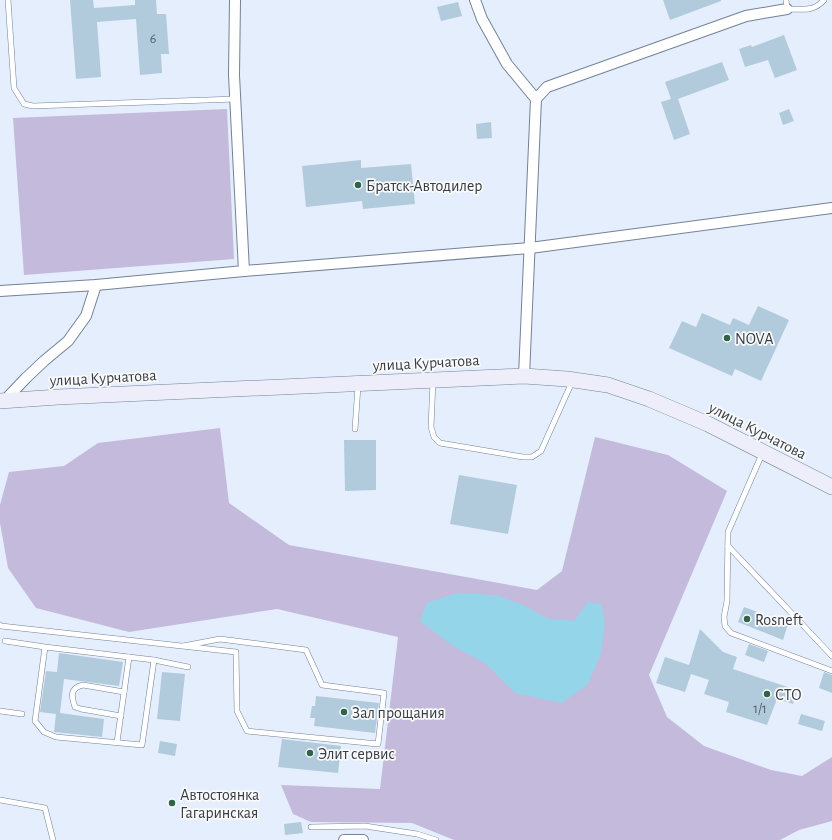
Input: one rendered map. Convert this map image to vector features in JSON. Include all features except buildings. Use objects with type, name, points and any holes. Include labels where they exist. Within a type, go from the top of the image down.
[{"type":"main road","name":"улица Курчатова","points":[[2,401],[524,376],[574,380],[608,385],[649,399],[708,424],[832,487]]},
{"type":"street","points":[[235,0],[234,75],[244,271]]},
{"type":"street","points":[[474,0],[482,19],[507,64],[536,99],[524,376]]},
{"type":"street","points":[[536,99],[548,87],[746,16],[787,4]]},
{"type":"street","points":[[0,291],[96,285],[244,271],[530,248],[832,208]]},
{"type":"street","points":[[2,401],[44,360],[68,341],[86,316],[96,285]]},
{"type":"street","points":[[344,840],[363,840]]},
{"type":"lane","points":[[8,0],[14,88],[24,104],[33,106],[236,99]]},
{"type":"lane","points":[[787,4],[803,10],[814,8],[820,5],[824,0]]},
{"type":"lane","points":[[434,380],[432,427],[434,437],[440,443],[523,457],[532,457],[542,451],[574,380]]},
{"type":"lane","points":[[355,429],[358,384]]},
{"type":"lane","points":[[763,452],[728,532],[727,601],[724,617],[725,626],[731,633],[832,670]]},
{"type":"lane","points":[[728,546],[832,656]]},
{"type":"lane","points":[[0,626],[236,652],[237,711],[247,731],[378,744],[384,693],[322,685],[306,650],[220,640],[183,646]]},
{"type":"lane","points":[[5,641],[154,660],[188,667]]},
{"type":"lane","points":[[45,647],[35,721],[44,732],[56,737],[142,744],[154,660]]},
{"type":"lane","points":[[117,742],[129,657]]},
{"type":"lane","points":[[121,716],[81,709],[75,706],[72,694],[73,690],[78,686],[83,685],[124,692]]},
{"type":"lane","points":[[0,711],[22,714]]},
{"type":"lane","points":[[0,800],[45,808],[54,840]]},
{"type":"lane","points":[[311,827],[365,826],[417,834],[436,840]]},
{"type":"shaded area","points":[[227,109],[234,259],[24,275],[13,118]]},
{"type":"shaded area","points":[[220,428],[229,503],[289,545],[537,590],[562,571],[595,437],[668,455],[727,491],[649,675],[667,717],[704,746],[771,770],[802,776],[832,757],[832,821],[799,830],[780,840],[454,840],[412,823],[311,822],[293,814],[281,785],[380,789],[398,637],[277,609],[129,632],[36,608],[8,568],[0,523],[0,505],[9,472],[64,466],[98,443]]},
{"type":"water","points":[[456,593],[496,595],[525,606],[549,619],[574,621],[588,602],[601,604],[605,623],[601,653],[588,684],[562,703],[515,693],[485,663],[453,646],[420,621],[427,603]]},
{"type":"place","name":"Братск-Автодилер","points":[[358,185]]},
{"type":"place","name":"NOVA","points":[[727,338]]},
{"type":"place","name":"Rosneft","points":[[747,619]]},
{"type":"place","name":"СТО","points":[[767,694]]},
{"type":"place","name":"Зал прощания","points":[[344,712]]},
{"type":"place","name":"Элит сервис","points":[[310,753]]},
{"type":"place","name":"Автостоянка Гагаринская","points":[[172,803]]}]
